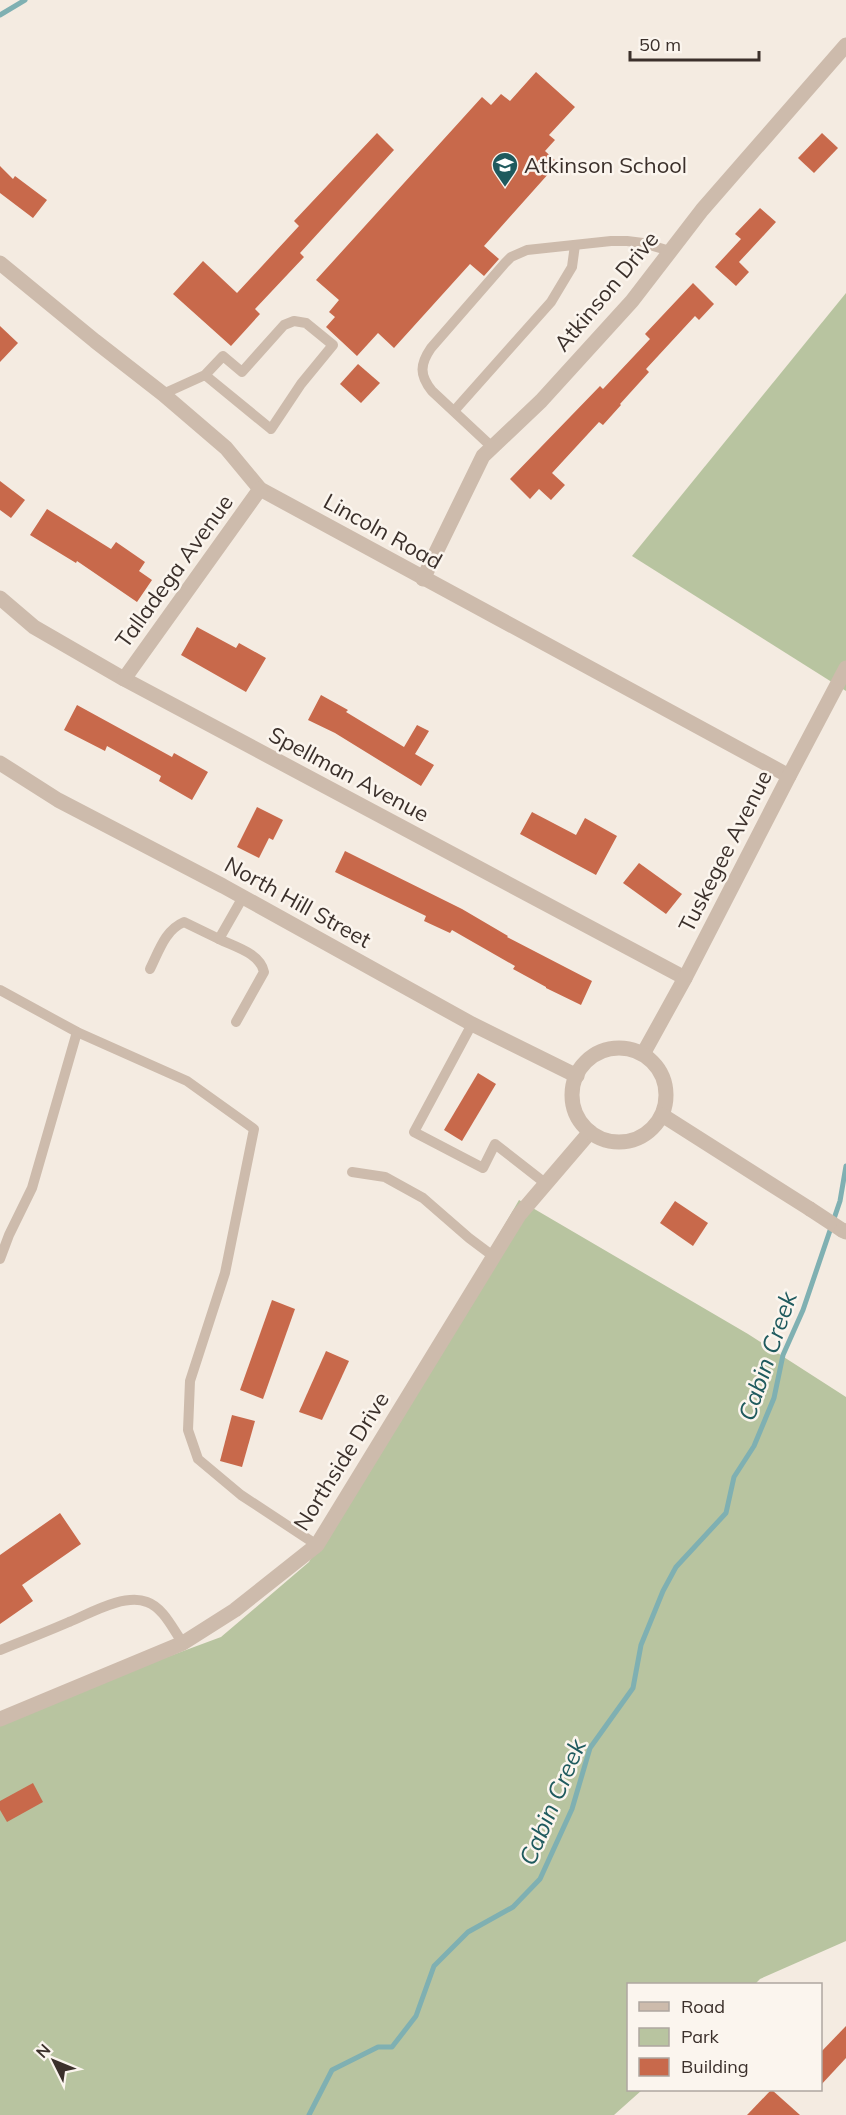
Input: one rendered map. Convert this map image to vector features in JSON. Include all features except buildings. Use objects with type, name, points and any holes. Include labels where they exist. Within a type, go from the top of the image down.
[{"type":"street","name":"Atkinson Drive","points":[[423,579],[480,460],[541,402],[632,301],[702,210],[846,45]]},
{"type":"street","name":"Lincoln Road","points":[[0,262],[226,448],[260,489],[789,776]]},
{"type":"street","name":"Talladega Avenue","points":[[124,679],[260,489]]},
{"type":"street","name":"Spellman Avenue","points":[[0,598],[34,627],[124,679],[685,978]]},
{"type":"street","name":"Tuskegee Avenue","points":[[643,1054],[846,668]]},
{"type":"street","name":"North Hill Street","points":[[0,762],[58,800],[243,897],[472,1024],[577,1076]]},
{"type":"street","points":[[613,1048],[628,1049],[643,1054],[662,1074],[666,1087],[666,1101],[662,1115],[654,1127],[643,1136],[630,1141],[616,1142],[602,1139],[590,1132],[579,1120],[573,1106],[573,1091],[577,1076],[585,1063],[598,1053],[613,1048]]},
{"type":"street","points":[[662,1115],[844,1231]]},
{"type":"street","name":"Northside Drive","points":[[0,1719],[183,1643],[235,1610],[317,1545],[519,1215],[590,1132]]},
{"type":"lane","points":[[492,447],[432,391],[423,376],[423,360],[511,257],[527,250],[627,241],[670,251]]},
{"type":"lane","points":[[454,411],[551,302],[572,267],[575,245]]},
{"type":"lane","points":[[163,394],[205,375],[223,356],[242,372],[284,325],[294,321],[306,323],[333,345],[301,384],[271,429],[205,375]]},
{"type":"lane","points":[[219,939],[243,897]]},
{"type":"lane","points":[[150,969],[169,932],[176,925],[184,922],[257,958],[264,972],[236,1022]]},
{"type":"lane","points":[[0,990],[77,1032],[187,1082],[254,1129],[225,1274],[190,1382],[188,1430],[198,1460],[241,1495],[317,1545]]},
{"type":"lane","points":[[472,1024],[414,1132],[483,1168],[495,1144],[545,1183]]},
{"type":"lane","points":[[0,1259],[4,1233],[32,1188],[77,1032]]},
{"type":"lane","points":[[352,1172],[385,1177],[423,1198],[493,1256]]},
{"type":"lane","points":[[0,1650],[70,1622],[98,1608],[132,1600],[147,1602],[159,1609],[183,1643]]},
{"type":"green space","points":[[846,293],[846,691],[632,556]]},
{"type":"green space","points":[[519,1200],[748,1334],[846,1397],[846,1941],[760,1979],[756,1983],[627,1983],[627,2091],[641,2091],[614,2115],[0,2115],[0,1719],[221,1637],[309,1562]]},
{"type":"waterway","points":[[0,15],[25,0]]},
{"type":"waterway","name":"Cabin Creek","points":[[309,2115],[332,2070],[378,2047],[392,2047],[416,2016],[434,1966],[468,1932],[513,1907],[540,1879],[572,1809],[590,1748],[633,1688],[641,1645],[663,1591],[676,1567],[726,1513],[734,1477],[754,1446],[774,1398],[783,1355],[803,1310],[840,1201],[846,1166]]},
{"type":"place","name":"Atkinson School","points":[[505,188]]}]
